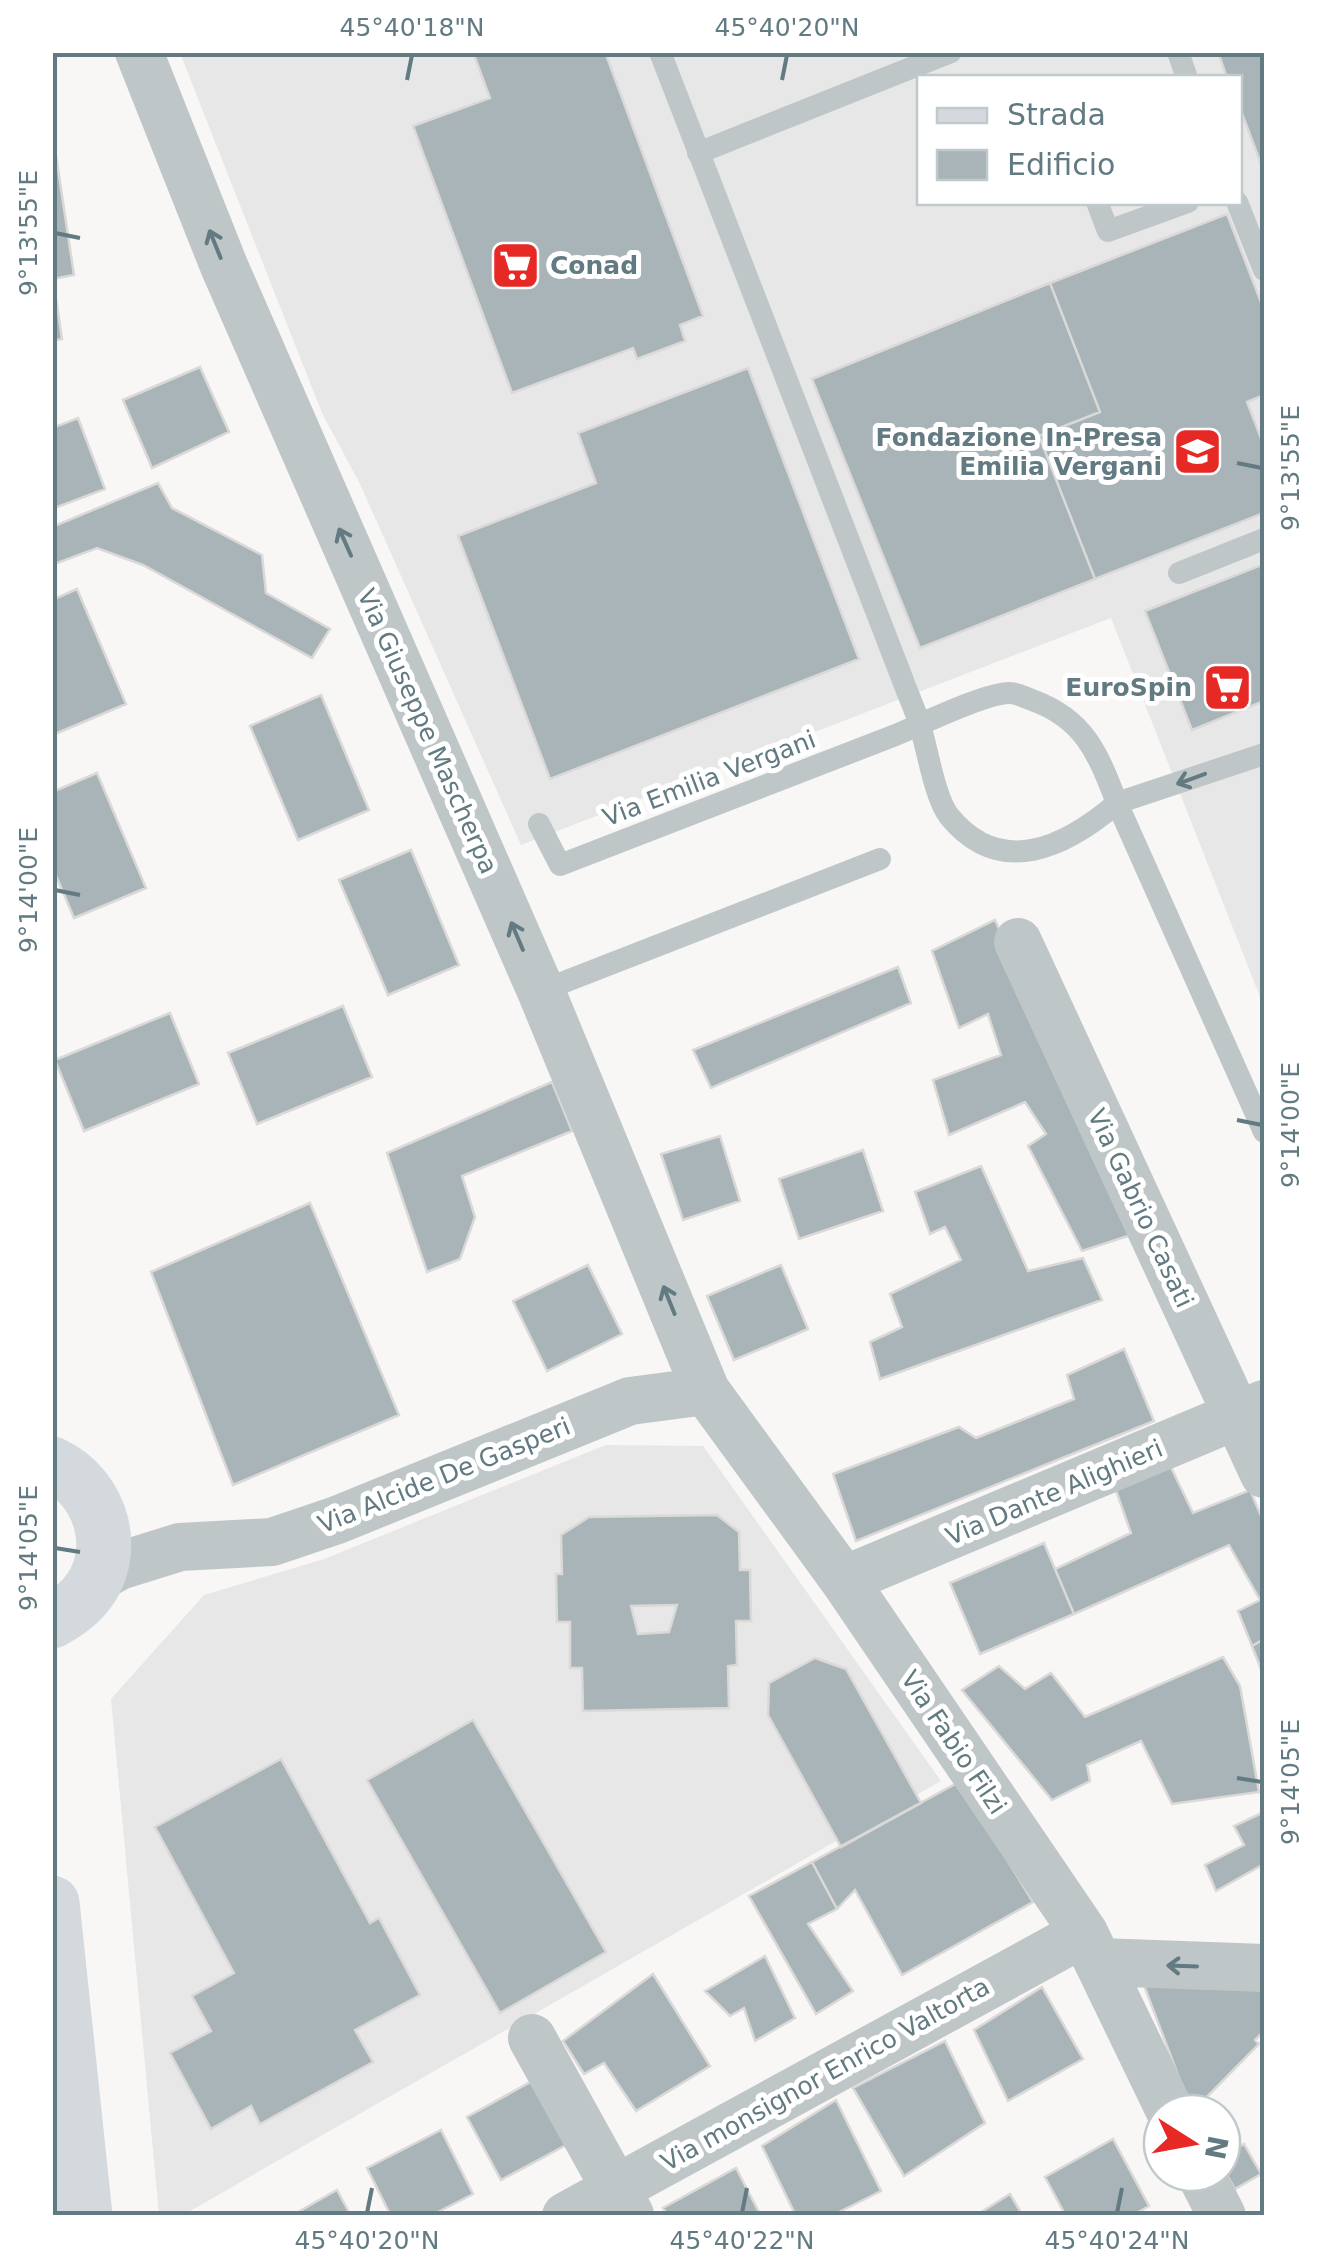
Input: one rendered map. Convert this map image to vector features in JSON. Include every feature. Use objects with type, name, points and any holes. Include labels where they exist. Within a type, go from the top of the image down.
[{"type":"main road","points":[[52,1464],[86,1488],[99,1510],[104,1548],[96,1579],[83,1599],[53,1623]]},
{"type":"main road","points":[[52,1902],[85,2216]]},
{"type":"street","name":"Via Giuseppe Mascherpa","points":[[138,59],[224,266],[542,991],[706,1391]]},
{"type":"street","name":"Via Gabrio Casati","points":[[1018,942],[1250,1410],[1264,1474]]},
{"type":"street","name":"Via Alcide De Gasperi","points":[[99,1510],[144,1540],[180,1547],[272,1542],[630,1401],[674,1392],[706,1391]]},
{"type":"street","name":"Via Fabio Filzi","points":[[706,1391],[844,1580],[1092,1948],[1161,2093]]},
{"type":"street","name":"Via Dante Alighieri","points":[[844,1580],[1250,1410]]},
{"type":"street","name":"Via Alcide De Gasperi","points":[[96,1579],[119,1566],[180,1547]]},
{"type":"street","points":[[1092,1948],[1264,1968]]},
{"type":"street","name":"Via monsignor Enrico Valtorta","points":[[566,2216],[622,2202],[1092,1948]]},
{"type":"street","points":[[532,2038],[622,2202]]},
{"type":"street","points":[[1210,2193],[1222,2216]]},
{"type":"lane","points":[[660,52],[920,725],[948,815],[980,842],[1022,854],[1057,845],[1093,824],[1117,803],[1264,754]]},
{"type":"lane","points":[[698,154],[952,52]]},
{"type":"lane","points":[[1098,205],[1108,231],[1180,205]]},
{"type":"lane","points":[[1238,205],[1264,270]]},
{"type":"lane","points":[[1179,572],[1264,540]]},
{"type":"lane","name":"Via Emilia Vergani","points":[[540,824],[560,866],[1010,693],[1056,708],[1079,726],[1102,765],[1264,1132]]},
{"type":"lane","points":[[542,991],[880,859]]},
{"type":"shaded area","points":[[180,53],[1264,53],[1264,1007],[1111,618],[521,845],[360,484],[322,413]]},
{"type":"shaded area","points":[[606,1445],[703,1446],[941,1781],[183,2215],[159,2215],[111,1699],[204,1595],[324,1559]]},
{"type":"building","points":[[473,52],[605,52],[703,316],[680,325],[685,341],[637,359],[633,348],[512,393],[413,126],[490,98]]},
{"type":"building","points":[[1218,52],[1264,52],[1264,172],[1242,113],[1242,75],[1226,75]]},
{"type":"building","points":[[52,129],[74,275],[53,279],[62,339],[52,341]]},
{"type":"building","points":[[1227,214],[1264,310],[1264,395],[1247,402],[1264,446],[1264,513],[1095,579],[1039,436],[1100,412],[1050,283]]},
{"type":"building","points":[[1050,283],[1100,412],[1039,436],[1095,579],[920,648],[812,379]]},
{"type":"building","points":[[200,367],[229,432],[152,468],[123,400]]},
{"type":"building","points":[[748,368],[859,659],[550,779],[458,536],[596,483],[578,433]]},
{"type":"building","points":[[78,418],[105,489],[52,509],[52,428]]},
{"type":"building","points":[[158,483],[172,508],[262,555],[266,593],[330,629],[312,658],[143,565],[97,548],[52,565],[52,527]]},
{"type":"building","points":[[1264,564],[1264,701],[1192,730],[1145,611]]},
{"type":"building","points":[[77,589],[126,704],[55,734],[52,600]]},
{"type":"building","points":[[321,695],[369,810],[298,840],[250,726]]},
{"type":"building","points":[[97,773],[146,888],[74,918],[52,866],[52,792]]},
{"type":"building","points":[[411,850],[459,965],[388,995],[339,880]]},
{"type":"building","points":[[995,920],[1137,1233],[1082,1251],[1028,1146],[1046,1134],[1025,1102],[949,1135],[933,1080],[1001,1055],[988,1014],[959,1028],[932,951]]},
{"type":"building","points":[[898,967],[911,1003],[711,1088],[693,1050]]},
{"type":"building","points":[[343,1006],[372,1077],[257,1124],[228,1053]]},
{"type":"building","points":[[170,1013],[199,1084],[84,1131],[55,1060]]},
{"type":"building","points":[[552,1082],[572,1131],[462,1176],[475,1217],[460,1259],[427,1272],[387,1153]]},
{"type":"building","points":[[720,1136],[740,1201],[683,1220],[661,1154]]},
{"type":"building","points":[[863,1150],[883,1211],[799,1239],[779,1179]]},
{"type":"building","points":[[981,1166],[1028,1271],[1083,1258],[1102,1300],[880,1379],[870,1342],[902,1327],[890,1294],[961,1260],[945,1227],[930,1234],[915,1192]]},
{"type":"building","points":[[310,1203],[399,1415],[233,1485],[151,1272]]},
{"type":"building","points":[[588,1265],[622,1334],[547,1371],[513,1301]]},
{"type":"building","points":[[781,1265],[808,1329],[734,1360],[707,1296]]},
{"type":"building","points":[[1124,1349],[1154,1421],[856,1541],[833,1474],[959,1427],[976,1438],[1074,1399],[1067,1375]]},
{"type":"building","points":[[1167,1459],[1193,1513],[1250,1490],[1264,1523],[1264,1639],[1252,1646],[1238,1611],[1260,1600],[1229,1545],[1074,1614],[1055,1569],[1131,1533],[1113,1482]]},
{"type":"building","points":[[717,1515],[739,1532],[740,1570],[750,1570],[751,1621],[736,1621],[737,1665],[728,1666],[729,1708],[583,1711],[582,1668],[570,1668],[570,1622],[557,1622],[556,1574],[562,1574],[561,1535],[589,1517]],"holes":[[[677,1605],[669,1632],[638,1634],[631,1606]]]},
{"type":"building","points":[[1044,1543],[1074,1614],[980,1654],[950,1583]]},
{"type":"building","points":[[1264,1639],[1264,1677],[1252,1646]]},
{"type":"building","points":[[1223,1657],[1240,1686],[1259,1792],[1172,1804],[1141,1741],[1087,1765],[1090,1781],[1052,1800],[962,1690],[999,1666],[1025,1689],[1051,1673],[1085,1717]]},
{"type":"building","points":[[815,1658],[846,1669],[921,1803],[841,1847],[768,1715],[769,1683]]},
{"type":"building","points":[[473,1720],[606,1952],[500,2013],[367,1780]]},
{"type":"building","points":[[281,1759],[370,1923],[379,1918],[420,1995],[355,2030],[373,2062],[260,2124],[251,2106],[211,2129],[170,2053],[211,2031],[192,1996],[234,1973],[155,1827]]},
{"type":"building","points":[[959,1782],[1033,1902],[902,1975],[855,1890],[837,1909],[812,1862]]},
{"type":"building","points":[[1264,1812],[1264,1864],[1216,1891],[1205,1865],[1244,1845],[1234,1826]]},
{"type":"building","points":[[812,1862],[837,1909],[808,1924],[853,1991],[816,2014],[749,1896]]},
{"type":"building","points":[[765,1956],[795,2018],[755,2041],[744,2008],[730,2016],[705,1991]]},
{"type":"building","points":[[653,1974],[710,2066],[636,2111],[604,2063],[584,2074],[563,2041]]},
{"type":"building","points":[[1146,1979],[1264,1979],[1264,2031],[1255,2040],[1259,2044],[1211,2093],[1185,2093],[1145,1988]]},
{"type":"building","points":[[1042,1987],[1083,2059],[1008,2101],[974,2030]]},
{"type":"building","points":[[945,2041],[985,2123],[904,2176],[853,2088]]},
{"type":"building","points":[[534,2080],[568,2144],[501,2180],[467,2117]]},
{"type":"building","points":[[836,2100],[881,2191],[831,2216],[796,2216],[762,2146]]},
{"type":"building","points":[[441,2130],[473,2194],[430,2216],[391,2216],[367,2168]]},
{"type":"building","points":[[1113,2139],[1149,2206],[1131,2216],[1066,2216],[1045,2177]]},
{"type":"building","points":[[1242,2145],[1261,2174],[1242,2185]]},
{"type":"building","points":[[736,2168],[761,2216],[668,2216],[663,2208]]},
{"type":"building","points":[[337,2190],[351,2216],[291,2216]]},
{"type":"building","points":[[1010,2194],[1023,2216],[975,2216]]},
{"type":"place","name":"Conad","points":[[515,265]]},
{"type":"place","name":"Fondazione In-Presa Emilia Vergani","points":[[1197,451]]},
{"type":"place","name":"EuroSpin","points":[[1227,687]]}]
